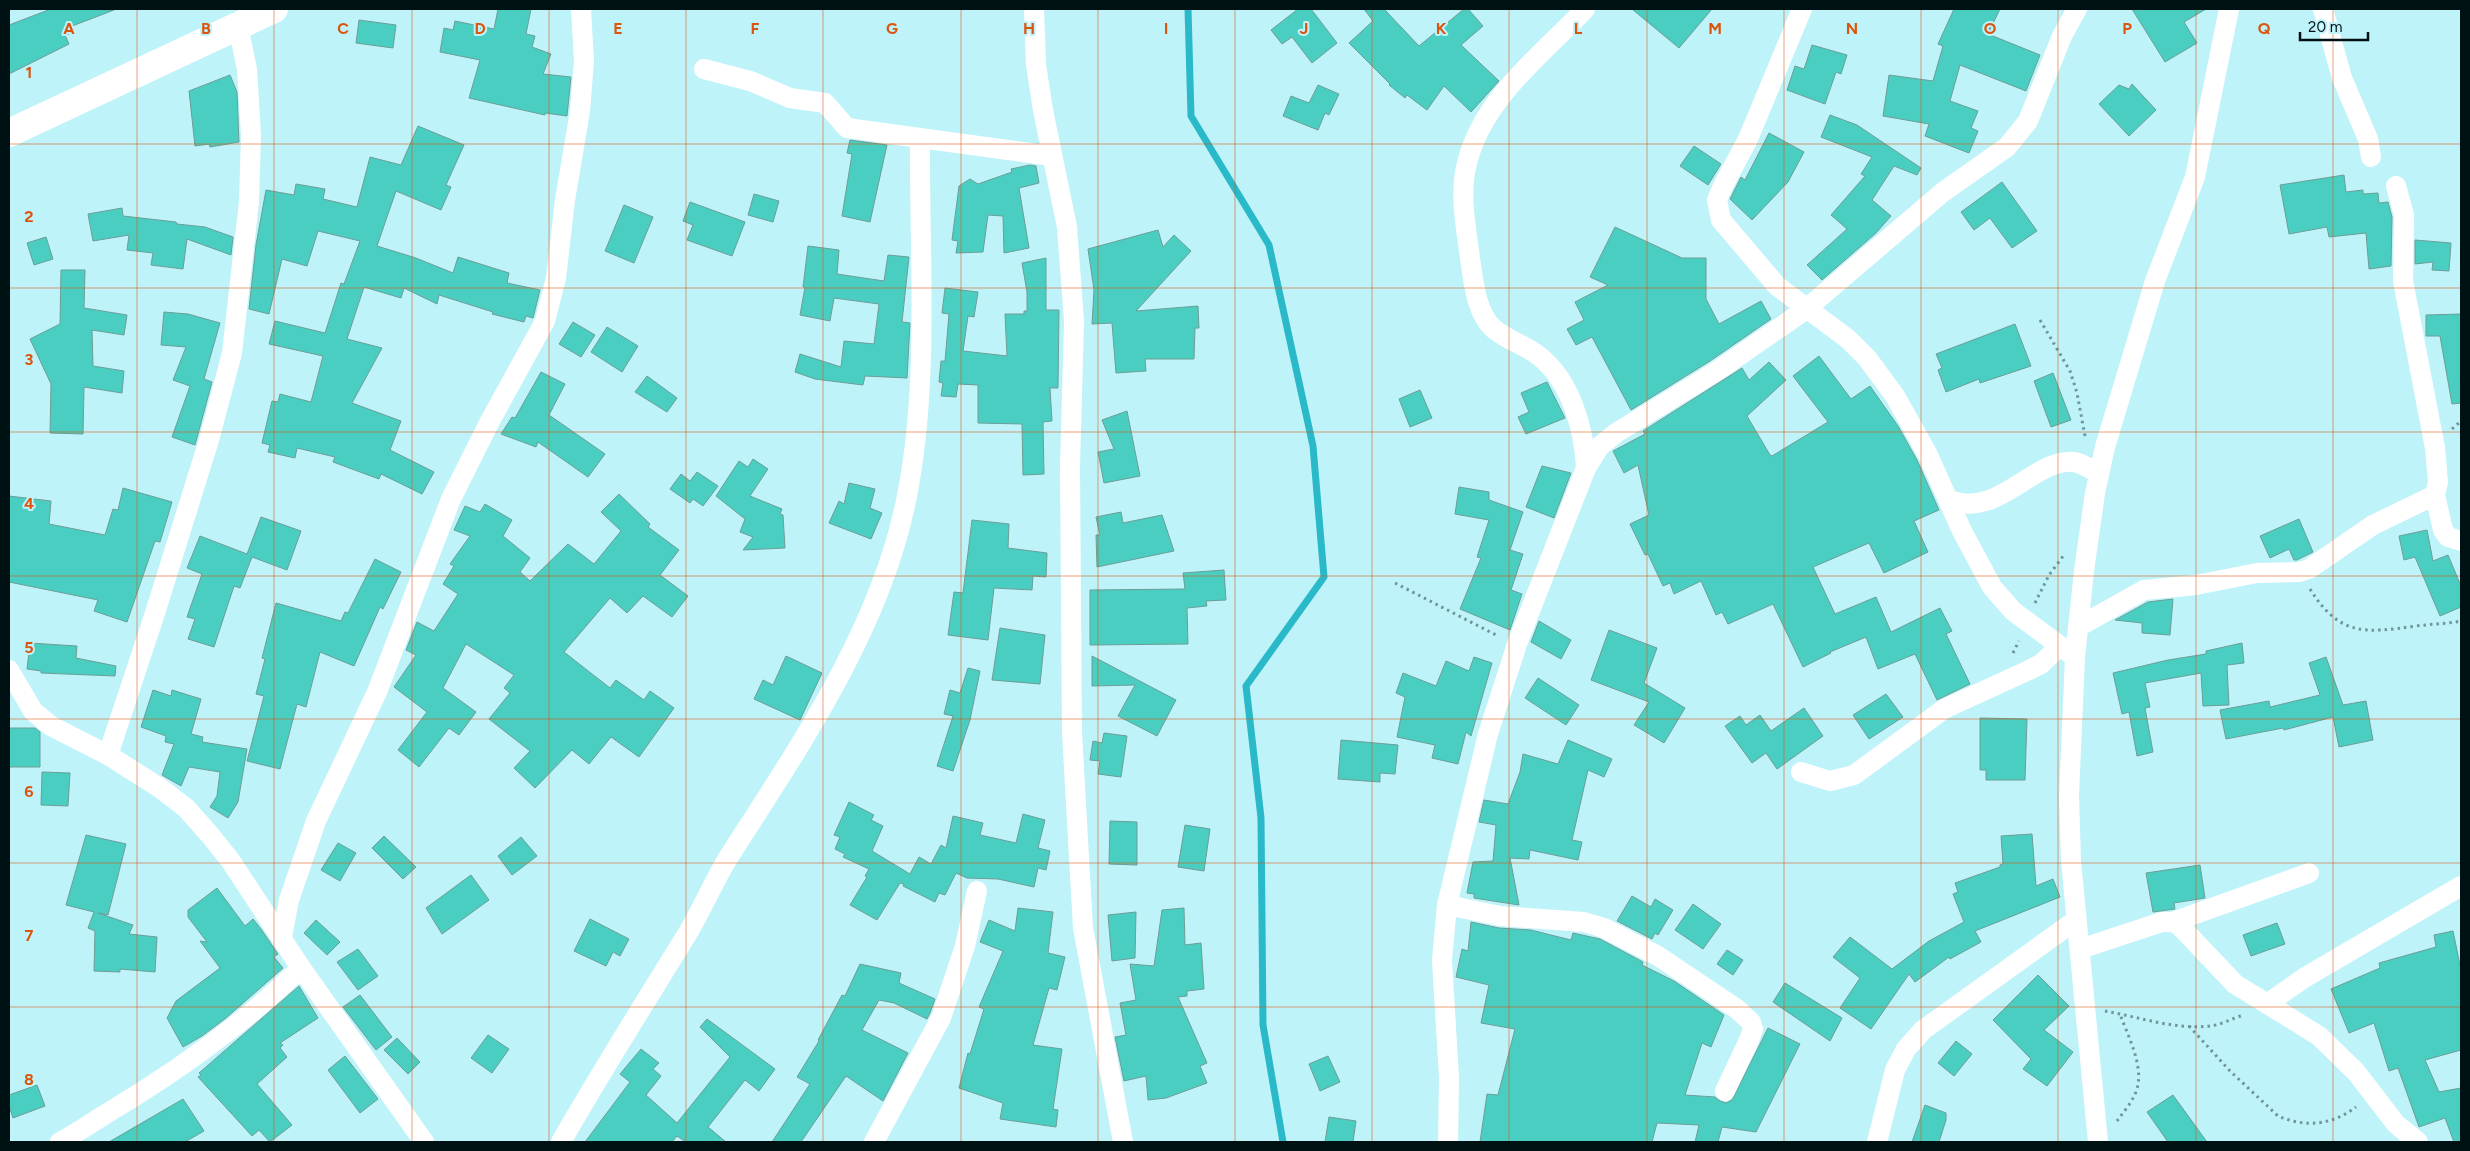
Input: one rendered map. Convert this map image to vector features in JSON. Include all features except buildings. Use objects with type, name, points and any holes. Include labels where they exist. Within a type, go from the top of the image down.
[{"type":"street","points":[[9,133],[274,9]]},
{"type":"street","points":[[282,937],[289,900],[316,821],[377,692],[451,499],[504,395],[545,322],[556,278],[565,200],[580,111],[584,61],[582,9]]},
{"type":"street","points":[[1034,9],[1036,65],[1067,227],[1074,321],[1070,466],[1072,733],[1080,892],[1083,928],[1123,1142]]},
{"type":"street","points":[[1585,9],[1512,84],[1489,111],[1476,136],[1466,164],[1464,191],[1467,234],[1480,304],[1493,328],[1538,355],[1556,371],[1579,426],[1585,449],[1586,468]]},
{"type":"street","points":[[1802,9],[1751,131],[1717,200],[1721,220],[1777,286],[1805,310],[1848,339],[1867,358],[1895,396],[1928,455],[1992,586],[2008,606],[2067,652]]},
{"type":"street","points":[[1448,1142],[1449,1078],[1442,960],[1447,905],[1488,734],[1517,644],[1586,468],[1600,446],[1616,433],[1717,371],[1805,310],[1936,198],[2000,152],[2018,136],[2028,121],[2062,36],[2077,9]]},
{"type":"street","points":[[2098,1142],[2071,861],[2067,652],[2078,627],[2094,471],[2156,281],[2195,177],[2228,9]]},
{"type":"street","points":[[2323,9],[2342,78],[2368,139],[2371,157]]},
{"type":"street","points":[[108,755],[209,440],[232,353],[249,202],[251,135],[247,69],[238,26]]},
{"type":"street","points":[[704,69],[750,80],[790,98],[825,103],[847,128],[1052,156]]},
{"type":"street","points":[[561,1142],[691,927],[727,861],[798,749],[839,675],[889,566],[906,501],[916,437],[920,351],[920,139]]},
{"type":"street","points":[[2396,186],[2404,215],[2403,281],[2435,448],[2438,476],[2435,496],[2443,530],[2448,537],[2461,541]]},
{"type":"street","points":[[1948,499],[1959,504],[1979,503],[2009,491],[2064,462],[2076,462],[2094,471]]},
{"type":"street","points":[[2078,627],[2144,590],[2196,585],[2257,573],[2298,572],[2318,564],[2373,525],[2435,496]]},
{"type":"street","points":[[1801,772],[1830,781],[1854,775],[1944,709],[2067,652]]},
{"type":"street","points":[[9,670],[33,711],[51,726],[108,755],[160,788],[186,808],[230,860],[301,968],[424,1142]]},
{"type":"street","points":[[2080,949],[2153,925],[2173,922],[2309,873]]},
{"type":"street","points":[[2267,1004],[2304,978],[2461,886]]},
{"type":"street","points":[[874,1142],[941,1018],[965,946],[977,891]]},
{"type":"street","points":[[1447,905],[1500,916],[1584,922],[1604,928],[1658,956],[1737,1009],[1751,1022],[1753,1029],[1724,1091]]},
{"type":"street","points":[[1877,1142],[1896,1070],[1906,1049],[1922,1030],[2076,920]]},
{"type":"street","points":[[2173,922],[2186,931],[2234,984],[2319,1036],[2369,1088],[2396,1124],[2418,1142]]},
{"type":"street","points":[[63,1142],[155,1085],[199,1053],[266,1002],[301,968]]},
{"type":"path","points":[[2040,320],[2070,371],[2094,471]]},
{"type":"path","points":[[2028,623],[2040,592],[2066,551]]},
{"type":"path","points":[[2298,572],[2315,598],[2330,616],[2344,625],[2361,631],[2461,621]]},
{"type":"path","points":[[1396,583],[1454,615],[1517,644]]},
{"type":"path","points":[[2085,1007],[2173,1025],[2212,1026],[2267,1004]]},
{"type":"path","points":[[2116,1122],[2135,1093],[2138,1084],[2138,1070],[2120,1013]]},
{"type":"path","points":[[2190,1026],[2262,1103],[2278,1116],[2286,1119],[2323,1124],[2332,1121],[2360,1104],[2369,1088]]},
{"type":"waterway","points":[[1188,9],[1191,116],[1269,245],[1313,446],[1324,577],[1246,686],[1261,818],[1263,1025],[1283,1142]]}]
